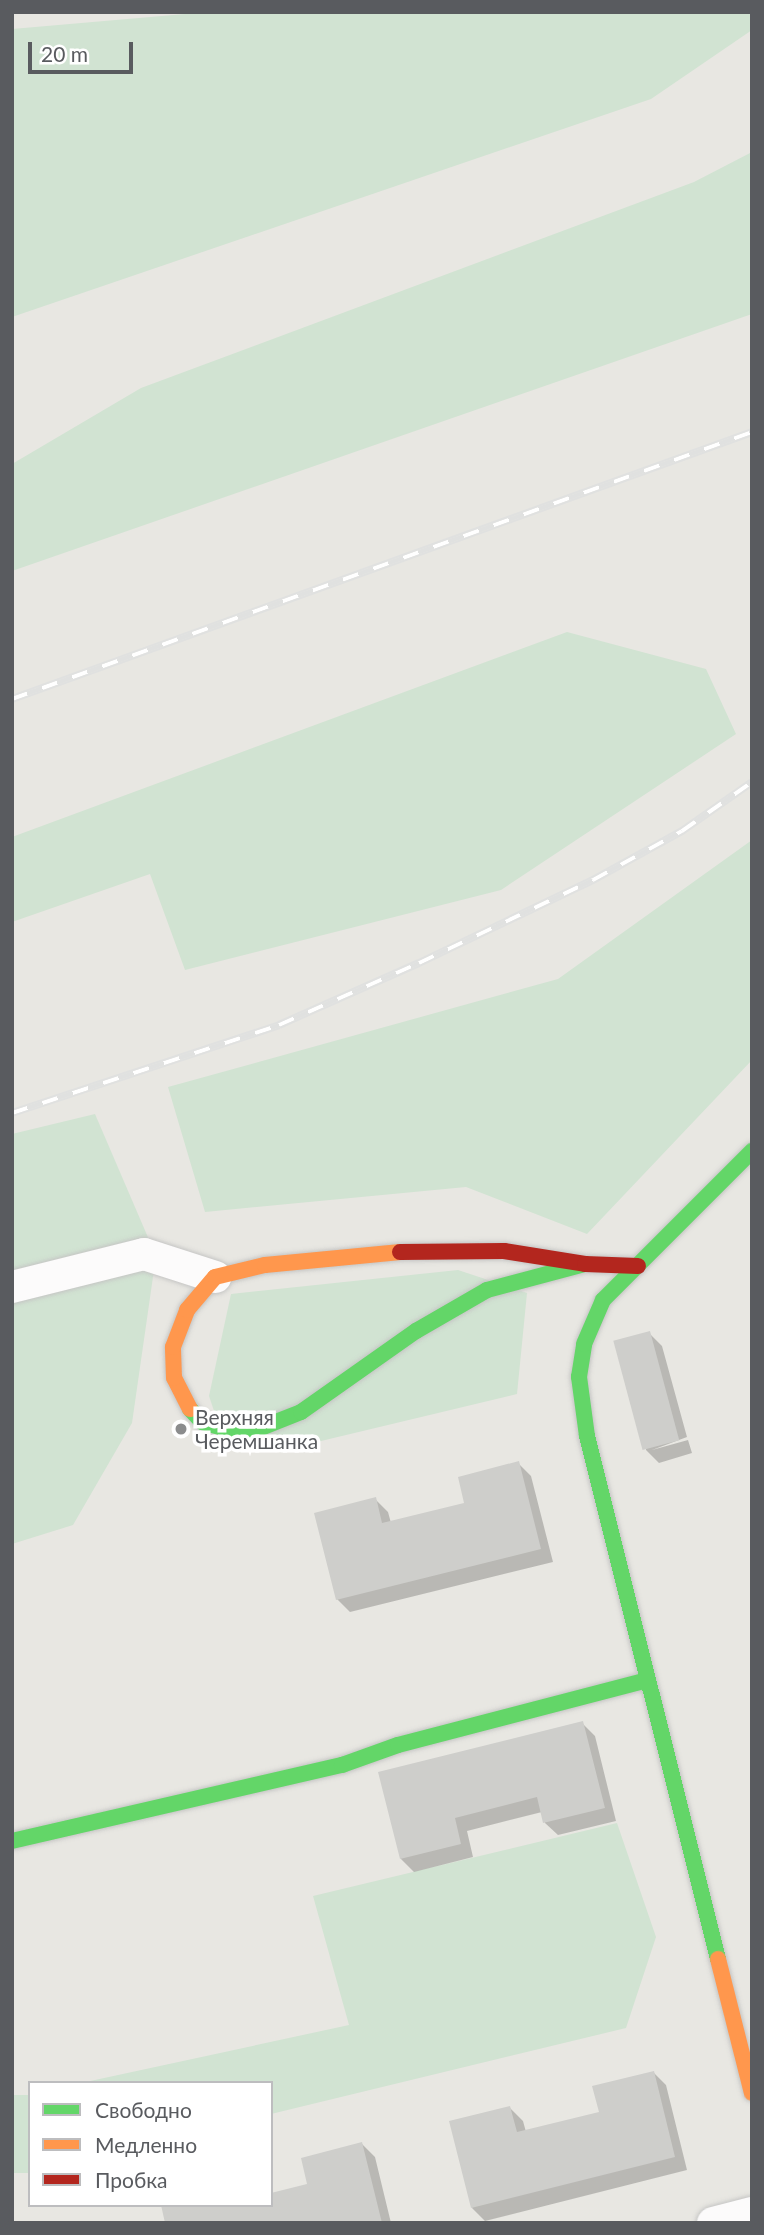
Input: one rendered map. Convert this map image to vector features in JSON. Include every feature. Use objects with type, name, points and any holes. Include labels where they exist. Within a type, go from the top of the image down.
[{"type":"street","points":[[752,1151],[603,1300],[584,1344],[579,1377],[587,1436],[752,2093]]},
{"type":"street","points":[[12,1287],[144,1254],[215,1277],[265,1265],[426,1250],[504,1251],[585,1264],[638,1266]]},
{"type":"street","points":[[215,1277],[187,1310],[173,1347],[174,1378],[182,1399],[202,1422],[226,1429],[258,1429],[301,1412],[416,1331],[487,1290],[585,1264]]},
{"type":"street","points":[[12,1841],[342,1765],[398,1745],[647,1680]]},
{"type":"street","points":[[713,2223],[752,2213]]},
{"type":"green space","points":[[208,12],[752,12],[752,30],[651,99],[12,317],[12,29]]},
{"type":"green space","points":[[752,152],[752,314],[12,571],[12,464],[141,388],[694,182]]},
{"type":"green space","points":[[567,632],[706,669],[736,734],[501,890],[185,970],[150,874],[12,922],[12,837]]},
{"type":"green space","points":[[752,840],[752,1060],[587,1234],[466,1187],[205,1212],[168,1087],[558,979]]},
{"type":"green space","points":[[95,1114],[156,1256],[132,1423],[73,1525],[12,1544],[12,1134]]},
{"type":"green space","points":[[458,1270],[527,1293],[517,1394],[296,1447],[222,1435],[209,1396],[231,1294]]},
{"type":"green space","points":[[617,1823],[656,1937],[626,2028],[273,2114],[273,2081],[90,2081],[349,2025],[313,1896]]},
{"type":"green space","points":[[12,2095],[28,2095],[28,2173],[12,2173]]},
{"type":"building","points":[[650,1331],[679,1440],[643,1450],[613,1341]]},
{"type":"building","points":[[519,1461],[541,1549],[336,1600],[314,1513],[376,1497],[382,1523],[464,1503],[458,1477]]},
{"type":"building","points":[[583,1721],[605,1808],[543,1823],[537,1797],[455,1818],[461,1844],[400,1859],[378,1772]]},
{"type":"building","points":[[654,2071],[675,2157],[471,2208],[449,2121],[510,2106],[517,2132],[599,2112],[592,2086]]},
{"type":"building","points":[[362,2142],[382,2223],[165,2223],[161,2207],[273,2207],[273,2192],[307,2184],[301,2158]]},
{"type":"railway","points":[[12,699],[752,432]]},
{"type":"railway","points":[[12,1113],[279,1025],[419,963],[593,880],[682,831],[752,782]]},
{"type":"traffic: fast","points":[[718,1959],[587,1436],[579,1377],[584,1344],[603,1300],[752,1151]]},
{"type":"traffic: fast","points":[[190,1409],[202,1422],[226,1429],[258,1429],[301,1412],[416,1331],[487,1290],[585,1264]]},
{"type":"traffic: fast","points":[[12,1841],[342,1765],[398,1745],[647,1680]]},
{"type":"traffic: slow","points":[[190,1409],[174,1378],[173,1347],[187,1310],[215,1277],[265,1265],[400,1252]]},
{"type":"traffic: slow","points":[[718,1959],[752,2093]]},
{"type":"traffic: jam","points":[[400,1252],[504,1251],[585,1264],[638,1266]]},
{"type":"place","name":"Верхняя Черемшанка","points":[[181,1429]]}]
